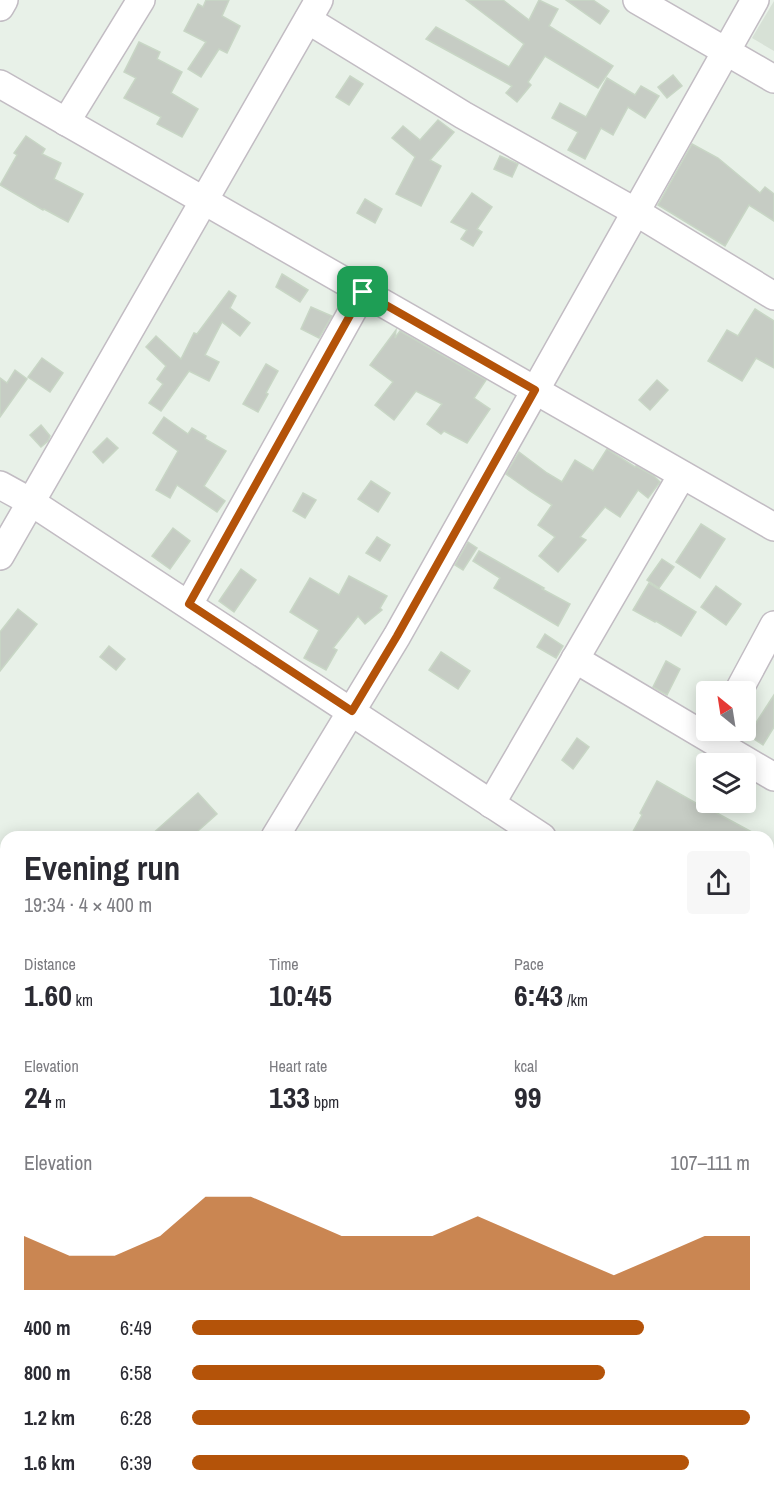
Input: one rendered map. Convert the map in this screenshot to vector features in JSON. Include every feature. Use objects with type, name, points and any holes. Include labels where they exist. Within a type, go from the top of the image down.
[{"type":"street","points":[[0,7],[4,0]]},
{"type":"street","points":[[66,122],[141,0]]},
{"type":"street","points":[[637,0],[774,79]]},
{"type":"street","points":[[279,831],[403,626],[755,0]]},
{"type":"street","points":[[0,556],[314,10],[463,115],[636,212],[774,296]]},
{"type":"street","points":[[0,84],[774,527]]},
{"type":"street","points":[[189,604],[363,292]]},
{"type":"street","points":[[490,804],[682,475]]},
{"type":"street","points":[[0,485],[31,502],[189,604],[533,831]]},
{"type":"street","points":[[744,681],[774,625]]},
{"type":"street","points":[[575,659],[696,726]]},
{"type":"street","points":[[722,741],[774,777]]},
{"type":"shaded area","points":[[774,1],[774,51],[752,38]]},
{"type":"building","points":[[206,0],[229,0],[222,16],[240,26],[227,53],[219,49],[201,77],[188,69],[206,42],[184,31],[198,4],[203,7]]},
{"type":"building","points":[[466,0],[503,0],[529,20],[539,0],[558,9],[549,26],[613,66],[598,88],[545,56],[528,82],[531,85],[517,102],[506,93],[512,86],[426,39],[436,27],[509,67],[524,44]]},
{"type":"building","points":[[566,0],[593,0],[609,11],[600,24]]},
{"type":"building","points":[[139,42],[160,52],[157,59],[182,72],[171,93],[198,109],[182,137],[157,124],[161,117],[124,98],[136,78],[124,72]]},
{"type":"building","points":[[673,75],[682,86],[667,98],[658,87]]},
{"type":"building","points":[[350,76],[363,84],[349,105],[336,97]]},
{"type":"building","points":[[607,78],[635,95],[641,86],[659,96],[645,118],[628,107],[613,135],[601,128],[585,159],[568,150],[578,132],[552,118],[560,103],[586,117]]},
{"type":"building","points":[[438,120],[454,132],[430,160],[441,166],[421,206],[396,194],[415,157],[392,138],[403,126],[420,140]]},
{"type":"building","points":[[26,136],[45,149],[42,154],[61,163],[54,179],[83,194],[68,222],[0,185],[17,155],[14,153]]},
{"type":"building","points":[[692,144],[718,158],[760,193],[765,187],[774,194],[774,221],[749,205],[725,246],[658,205]]},
{"type":"building","points":[[500,156],[518,164],[512,177],[494,169]]},
{"type":"building","points":[[472,193],[492,207],[477,229],[482,232],[473,246],[461,239],[467,230],[451,222]]},
{"type":"building","points":[[365,199],[382,209],[375,223],[357,213]]},
{"type":"building","points":[[282,274],[308,290],[300,302],[276,287]]},
{"type":"building","points":[[229,291],[236,296],[230,308],[250,323],[240,336],[222,322],[205,355],[219,362],[209,381],[189,371],[161,411],[149,403],[163,384],[157,379],[166,366],[146,347],[156,336],[181,359],[194,333],[197,334]]},
{"type":"building","points":[[311,307],[332,316],[319,338],[301,329]]},
{"type":"building","points":[[755,309],[774,321],[774,368],[756,358],[742,381],[708,361],[727,330],[738,336]]},
{"type":"building","points":[[396,330],[395,338],[400,331],[486,380],[474,398],[490,409],[467,443],[444,431],[441,434],[427,424],[442,404],[416,391],[394,420],[375,405],[393,382],[370,365]]},
{"type":"building","points":[[42,358],[63,373],[50,392],[28,377]]},
{"type":"building","points":[[266,364],[278,371],[258,412],[243,404]]},
{"type":"building","points":[[15,370],[27,379],[0,417],[0,378],[7,383]]},
{"type":"building","points":[[657,380],[668,390],[650,410],[639,400]]},
{"type":"building","points":[[164,417],[188,434],[192,428],[206,436],[205,439],[226,451],[204,486],[225,501],[217,512],[177,485],[170,498],[156,490],[178,451],[153,433]]},
{"type":"building","points":[[41,425],[50,436],[41,447],[30,435]]},
{"type":"building","points":[[107,438],[118,448],[103,463],[93,452]]},
{"type":"building","points":[[607,449],[654,476],[660,482],[648,498],[638,490],[620,517],[605,507],[580,537],[586,540],[558,572],[539,556],[555,537],[538,525],[552,505],[506,474],[519,452],[562,482],[575,460],[593,471]]},
{"type":"building","points":[[371,481],[390,493],[378,512],[358,499]]},
{"type":"building","points":[[303,493],[316,500],[305,518],[293,511]]},
{"type":"building","points":[[701,524],[725,539],[700,578],[676,562]]},
{"type":"building","points":[[173,528],[190,541],[170,569],[152,556]]},
{"type":"building","points":[[377,537],[390,545],[380,561],[366,553]]},
{"type":"building","points":[[468,542],[477,548],[463,570],[455,565]]},
{"type":"building","points":[[479,551],[570,604],[558,626],[494,588],[500,578],[473,561]]},
{"type":"building","points":[[662,559],[674,567],[659,588],[647,580]]},
{"type":"building","points":[[241,569],[256,580],[234,612],[219,601]]},
{"type":"building","points":[[349,576],[387,596],[380,608],[382,610],[365,624],[358,616],[333,648],[337,650],[326,670],[304,658],[319,630],[290,612],[310,578],[339,595]]},
{"type":"building","points":[[649,583],[696,612],[681,636],[633,610]]},
{"type":"building","points":[[716,586],[741,604],[726,625],[701,607]]},
{"type":"building","points":[[18,609],[37,624],[0,671],[0,632]]},
{"type":"building","points":[[545,634],[563,646],[556,658],[537,647]]},
{"type":"building","points":[[109,646],[125,659],[116,670],[100,657]]},
{"type":"building","points":[[441,652],[470,671],[458,689],[429,670]]},
{"type":"building","points":[[666,661],[680,669],[667,695],[653,687]]},
{"type":"building","points":[[774,695],[774,727],[763,745],[756,740],[756,723]]},
{"type":"building","points":[[577,738],[589,747],[573,769],[562,760]]},
{"type":"building","points":[[657,781],[696,803],[696,813],[717,813],[750,831],[633,831],[642,815],[640,813]]},
{"type":"building","points":[[198,793],[217,814],[198,831],[156,831]]},
{"type":"route","points":[[363,292],[535,390],[397,636],[352,711],[189,604],[363,292]]}]
